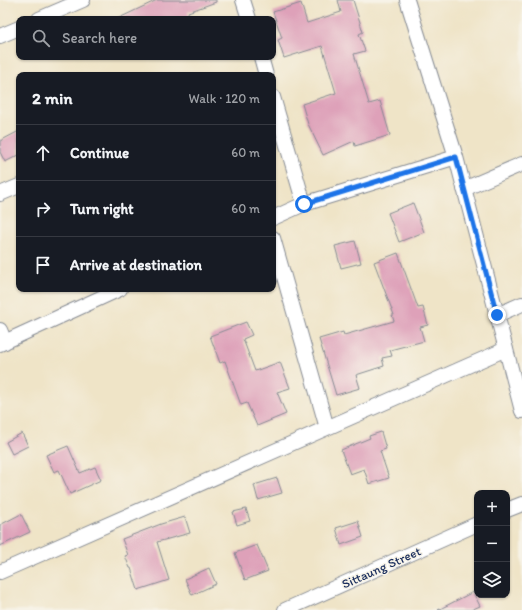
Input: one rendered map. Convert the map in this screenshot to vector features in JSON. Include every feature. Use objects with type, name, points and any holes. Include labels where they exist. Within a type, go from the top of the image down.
[{"type":"street","points":[[46,16],[83,0]]},
{"type":"street","points":[[243,0],[248,16]]},
{"type":"street","points":[[407,0],[456,157],[522,411]]},
{"type":"street","points":[[0,36],[16,29]]},
{"type":"street","points":[[262,60],[265,72]]},
{"type":"street","points":[[276,108],[304,204]]},
{"type":"street","points":[[276,217],[304,204],[456,157]]},
{"type":"street","points":[[464,189],[522,164]]},
{"type":"street","points":[[0,194],[16,187]]},
{"type":"street","points":[[276,248],[328,428]]},
{"type":"street","points":[[2,339],[113,292]]},
{"type":"street","points":[[497,315],[522,304]]},
{"type":"street","points":[[0,572],[506,349]]},
{"type":"street","points":[[510,509],[522,504]]},
{"type":"street","name":"Sittaung Street","points":[[285,610],[474,525]]},
{"type":"building","points":[[157,0],[216,0],[216,2],[188,12],[189,16],[123,16]]},
{"type":"building","points":[[338,0],[353,0],[363,32],[359,34],[365,51],[354,54],[369,104],[380,101],[390,135],[355,146],[354,141],[323,155],[308,124],[302,104],[336,93],[322,46],[284,58],[278,40],[282,38],[276,21],[276,16],[274,16],[273,12],[301,3],[307,23],[341,12]]},
{"type":"building","points":[[16,133],[16,156],[5,162],[0,152],[0,141]]},
{"type":"building","points":[[413,203],[424,232],[399,242],[388,213]]},
{"type":"building","points":[[355,241],[361,263],[341,268],[335,246]]},
{"type":"building","points":[[398,253],[418,308],[423,307],[428,325],[420,327],[424,341],[390,350],[392,356],[382,358],[384,366],[356,375],[360,388],[336,395],[319,339],[343,332],[344,335],[394,321],[392,315],[394,315],[374,262]]},
{"type":"building","points":[[246,322],[252,335],[243,339],[255,371],[280,362],[290,388],[277,392],[286,414],[257,426],[247,403],[241,405],[225,361],[220,363],[210,336]]},
{"type":"building","points":[[381,432],[386,449],[380,451],[389,478],[369,484],[364,469],[350,474],[341,450],[370,438],[369,436]]},
{"type":"building","points":[[22,433],[28,446],[12,454],[6,442]]},
{"type":"building","points":[[68,446],[80,473],[95,467],[101,480],[70,494],[59,470],[54,472],[46,455]]},
{"type":"building","points":[[277,478],[282,493],[258,500],[254,485]]},
{"type":"building","points":[[246,509],[250,521],[237,525],[233,512]]},
{"type":"building","points":[[21,514],[30,532],[0,546],[0,525]]},
{"type":"building","points":[[185,517],[190,533],[157,542],[169,580],[138,590],[131,568],[125,556],[128,555],[122,539],[161,524]]},
{"type":"building","points":[[358,521],[363,537],[341,545],[336,528]]},
{"type":"building","points":[[257,545],[268,571],[245,580],[235,553]]},
{"type":"building","points":[[209,568],[216,584],[192,595],[185,579]]},
{"type":"building","points":[[473,592],[474,598],[476,598],[480,606],[471,610],[438,610]]},
{"type":"route","points":[[304,204],[456,157],[497,315]]}]
